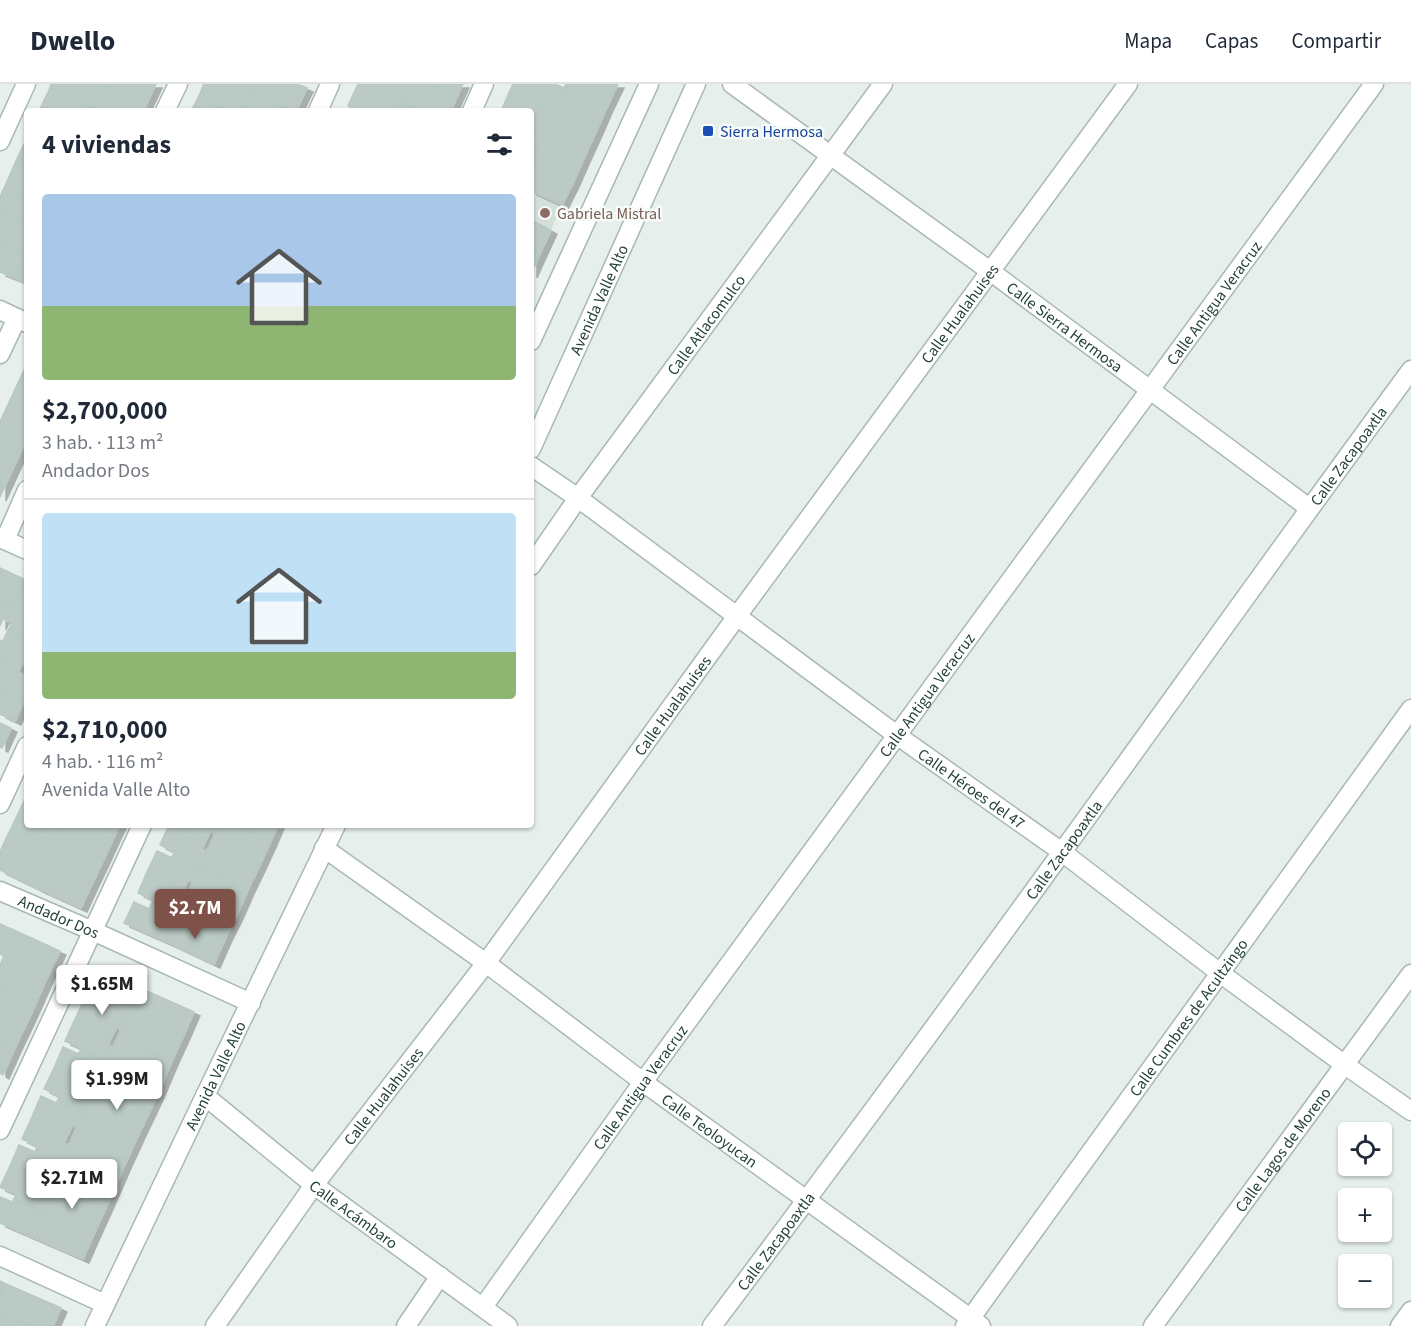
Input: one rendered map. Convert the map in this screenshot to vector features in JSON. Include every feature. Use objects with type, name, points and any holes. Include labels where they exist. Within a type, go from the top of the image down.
[{"type":"street","points":[[0,141],[26,84]]},
{"type":"street","points":[[166,108],[178,84]]},
{"type":"street","points":[[319,108],[330,84]]},
{"type":"street","points":[[473,108],[484,84]]},
{"type":"street","points":[[534,334],[649,84]]},
{"type":"street","name":"Avenida Valle Alto","points":[[534,442],[696,84]]},
{"type":"street","name":"Calle Sierra Hermosa","points":[[732,84],[990,271],[1309,508]]},
{"type":"street","name":"Calle Atlacomulco","points":[[534,562],[578,498],[883,84]]},
{"type":"street","name":"Calle Hualahuises","points":[[215,1326],[314,1185],[486,963],[737,616],[1128,84]]},
{"type":"street","name":"Calle Antigua Veracruz","points":[[483,1307],[644,1082],[1374,84]]},
{"type":"street","points":[[0,310],[22,321],[0,354]]},
{"type":"street","name":"Calle Zacapoaxtla","points":[[712,1326],[1062,852],[1411,370]]},
{"type":"street","name":"Calle Héroes del 47","points":[[534,468],[578,498],[898,736],[1062,852],[1220,973],[1411,1111]]},
{"type":"street","points":[[24,496],[2,539],[24,549]]},
{"type":"street","name":"Calle Cumbres de Acultzingo","points":[[972,1323],[1220,973],[1411,709]]},
{"type":"street","points":[[0,804],[24,752]]},
{"type":"street","points":[[0,1130],[141,828]]},
{"type":"street","name":"Avenida Valle Alto","points":[[95,1326],[334,828]]},
{"type":"street","name":"Calle Teoloyucan","points":[[324,848],[486,963],[972,1323]]},
{"type":"street","name":"Andador Dos","points":[[0,891],[250,1003]]},
{"type":"street","name":"Calle Lagos de Moreno","points":[[1153,1326],[1411,974]]},
{"type":"street","name":"Calle Acámbaro","points":[[205,1096],[314,1185],[508,1326]]},
{"type":"street","points":[[0,1256],[105,1304]]},
{"type":"street","points":[[406,1326],[440,1276]]},
{"type":"street","points":[[1400,1326],[1411,1311]]},
{"type":"shaded area","name":"Gabriela Mistral","points":[[534,192],[562,205],[551,230],[534,222]]},
{"type":"building","points":[[51,84],[104,84],[93,108],[50,88]]},
{"type":"building","points":[[104,84],[147,103],[145,108],[93,108]]},
{"type":"building","points":[[105,84],[156,84],[147,103]]},
{"type":"building","points":[[204,84],[233,84],[252,93],[245,108],[220,108],[198,98]]},
{"type":"building","points":[[233,84],[256,84],[252,93]]},
{"type":"building","points":[[256,84],[297,84],[307,88],[297,108],[285,108],[252,93]]},
{"type":"building","points":[[358,84],[363,84],[402,102],[399,108],[352,108],[348,106]]},
{"type":"building","points":[[363,84],[411,84],[402,102]]},
{"type":"building","points":[[411,84],[428,84],[457,97],[452,108],[416,108],[402,102]]},
{"type":"building","points":[[428,84],[463,84],[457,97]]},
{"type":"building","points":[[513,84],[555,84],[564,88],[552,112],[509,93]]},
{"type":"building","points":[[566,84],[618,84],[607,107],[564,88]]},
{"type":"building","points":[[50,88],[93,108],[40,108]]},
{"type":"building","points":[[564,88],[607,107],[596,132],[552,112]]},
{"type":"building","points":[[252,93],[285,108],[245,108]]},
{"type":"building","points":[[509,93],[552,112],[541,137],[534,134],[534,108],[502,108]]},
{"type":"building","points":[[198,98],[220,108],[193,108]]},
{"type":"building","points":[[402,102],[416,108],[399,108]]},
{"type":"building","points":[[552,112],[596,132],[585,156],[541,137]]},
{"type":"building","points":[[534,134],[541,137],[534,152]]},
{"type":"building","points":[[541,137],[585,156],[574,181],[534,163],[534,154]]},
{"type":"building","points":[[24,144],[24,165],[16,161]]},
{"type":"building","points":[[16,161],[24,165],[24,195],[5,186]]},
{"type":"building","points":[[534,163],[574,181],[562,205],[534,192]]},
{"type":"building","points":[[5,186],[24,195],[24,224],[0,213],[0,197]]},
{"type":"building","points":[[0,213],[24,224],[24,253],[0,242]]},
{"type":"building","points":[[534,222],[551,230],[540,254],[534,251]]},
{"type":"building","points":[[0,242],[24,253],[15,278],[0,272]]},
{"type":"building","points":[[534,251],[540,254],[534,267]]},
{"type":"building","points":[[24,258],[24,282],[15,278]]},
{"type":"building","points":[[24,370],[24,445],[0,497],[0,422]]},
{"type":"building","points":[[0,568],[24,579],[24,584],[14,606],[0,600]]},
{"type":"building","points":[[24,584],[24,611],[14,606]]},
{"type":"building","points":[[0,600],[14,606],[7,621],[3,619],[0,626]]},
{"type":"building","points":[[14,606],[24,611],[24,640],[7,632],[12,623],[7,621]]},
{"type":"building","points":[[7,632],[24,640],[24,665],[22,664],[20,668],[0,659],[0,640],[3,641]]},
{"type":"building","points":[[0,659],[20,668],[18,672],[24,675],[24,699],[0,688]]},
{"type":"building","points":[[0,688],[24,699],[15,721],[0,714]]},
{"type":"building","points":[[0,723],[11,728],[2,748],[0,747]]},
{"type":"building","points":[[24,801],[24,822],[16,818]]},
{"type":"building","points":[[16,818],[24,822],[24,828],[37,828],[60,839],[48,863],[4,843]]},
{"type":"building","points":[[37,828],[65,828],[60,839]]},
{"type":"building","points":[[65,828],[101,828],[115,835],[104,859],[60,839]]},
{"type":"building","points":[[101,828],[118,828],[115,835]]},
{"type":"building","points":[[168,828],[179,828],[206,840],[202,849],[207,851],[200,867],[173,855],[175,852],[160,845]]},
{"type":"building","points":[[179,828],[218,828],[215,833],[211,831],[206,840]]},
{"type":"building","points":[[218,828],[243,828],[271,841],[260,865],[211,843]]},
{"type":"building","points":[[243,828],[277,828],[271,841]]},
{"type":"building","points":[[60,839],[104,859],[92,884],[48,863]]},
{"type":"building","points":[[4,843],[48,863],[37,888],[0,870],[0,852]]},
{"type":"building","points":[[211,843],[260,865],[248,890],[200,867]]},
{"type":"building","points":[[157,851],[172,858],[173,855],[200,867],[193,882],[188,880],[184,889],[147,872]]},
{"type":"building","points":[[48,863],[92,884],[81,908],[37,888]]},
{"type":"building","points":[[200,867],[248,890],[237,915],[188,892]]},
{"type":"building","points":[[147,872],[184,889],[180,898],[184,900],[177,917],[151,905],[153,900],[138,893]]},
{"type":"building","points":[[188,892],[237,915],[225,939],[177,917]]},
{"type":"building","points":[[134,902],[149,909],[151,905],[177,917],[165,941],[124,923]]},
{"type":"building","points":[[177,917],[225,939],[214,964],[165,941]]},
{"type":"building","points":[[0,924],[16,931],[4,956],[0,954]]},
{"type":"building","points":[[16,931],[60,951],[48,976],[4,956]]},
{"type":"building","points":[[4,956],[48,976],[37,1001],[0,984],[0,965]]},
{"type":"building","points":[[97,969],[140,988],[128,1013],[87,992]]},
{"type":"building","points":[[0,984],[37,1001],[26,1025],[0,1014]]},
{"type":"building","points":[[140,988],[194,1012],[183,1037],[128,1013]]},
{"type":"building","points":[[85,998],[101,1005],[102,1001],[128,1013],[121,1029],[117,1027],[112,1036],[75,1019]]},
{"type":"building","points":[[128,1013],[183,1037],[172,1061],[118,1037]]},
{"type":"building","points":[[0,1014],[26,1025],[14,1050],[0,1043]]},
{"type":"building","points":[[75,1019],[112,1036],[108,1045],[113,1047],[106,1062],[80,1051],[81,1048],[65,1041]]},
{"type":"building","points":[[118,1037],[172,1061],[161,1087],[106,1062]]},
{"type":"building","points":[[0,1043],[14,1050],[3,1075],[0,1073]]},
{"type":"building","points":[[63,1047],[78,1054],[80,1051],[106,1062],[99,1078],[94,1075],[90,1085],[54,1068]]},
{"type":"building","points":[[106,1062],[161,1087],[150,1111],[95,1087]]},
{"type":"building","points":[[54,1068],[90,1085],[86,1094],[91,1096],[84,1111],[58,1100],[59,1096],[44,1089]]},
{"type":"building","points":[[95,1087],[150,1111],[138,1136],[84,1111]]},
{"type":"building","points":[[41,1096],[56,1103],[58,1100],[84,1111],[77,1127],[73,1124],[68,1134],[32,1117]]},
{"type":"building","points":[[84,1111],[138,1136],[127,1160],[73,1136]]},
{"type":"building","points":[[32,1117],[68,1134],[64,1143],[69,1145],[62,1161],[36,1149],[37,1146],[22,1139]]},
{"type":"building","points":[[73,1136],[127,1160],[116,1185],[62,1161]]},
{"type":"building","points":[[19,1145],[35,1152],[36,1149],[62,1161],[56,1175],[51,1173],[46,1182],[10,1166]]},
{"type":"building","points":[[62,1161],[116,1185],[105,1210],[51,1186]]},
{"type":"building","points":[[10,1166],[46,1182],[42,1191],[47,1194],[40,1210],[14,1199],[16,1194],[0,1187]]},
{"type":"building","points":[[51,1186],[105,1210],[94,1234],[40,1210]]},
{"type":"building","points":[[0,1197],[12,1202],[14,1199],[40,1210],[28,1235],[0,1223]]},
{"type":"building","points":[[40,1210],[94,1234],[83,1259],[28,1235]]},
{"type":"building","points":[[0,1281],[6,1284],[0,1297]]},
{"type":"building","points":[[6,1284],[61,1308],[53,1326],[33,1326],[0,1311],[0,1297]]},
{"type":"building","points":[[0,1311],[33,1326],[0,1326]]},
{"type":"place","name":"Sierra Hermosa","points":[[708,131]]},
{"type":"place","name":"Gabriela Mistral","points":[[545,213]]}]
